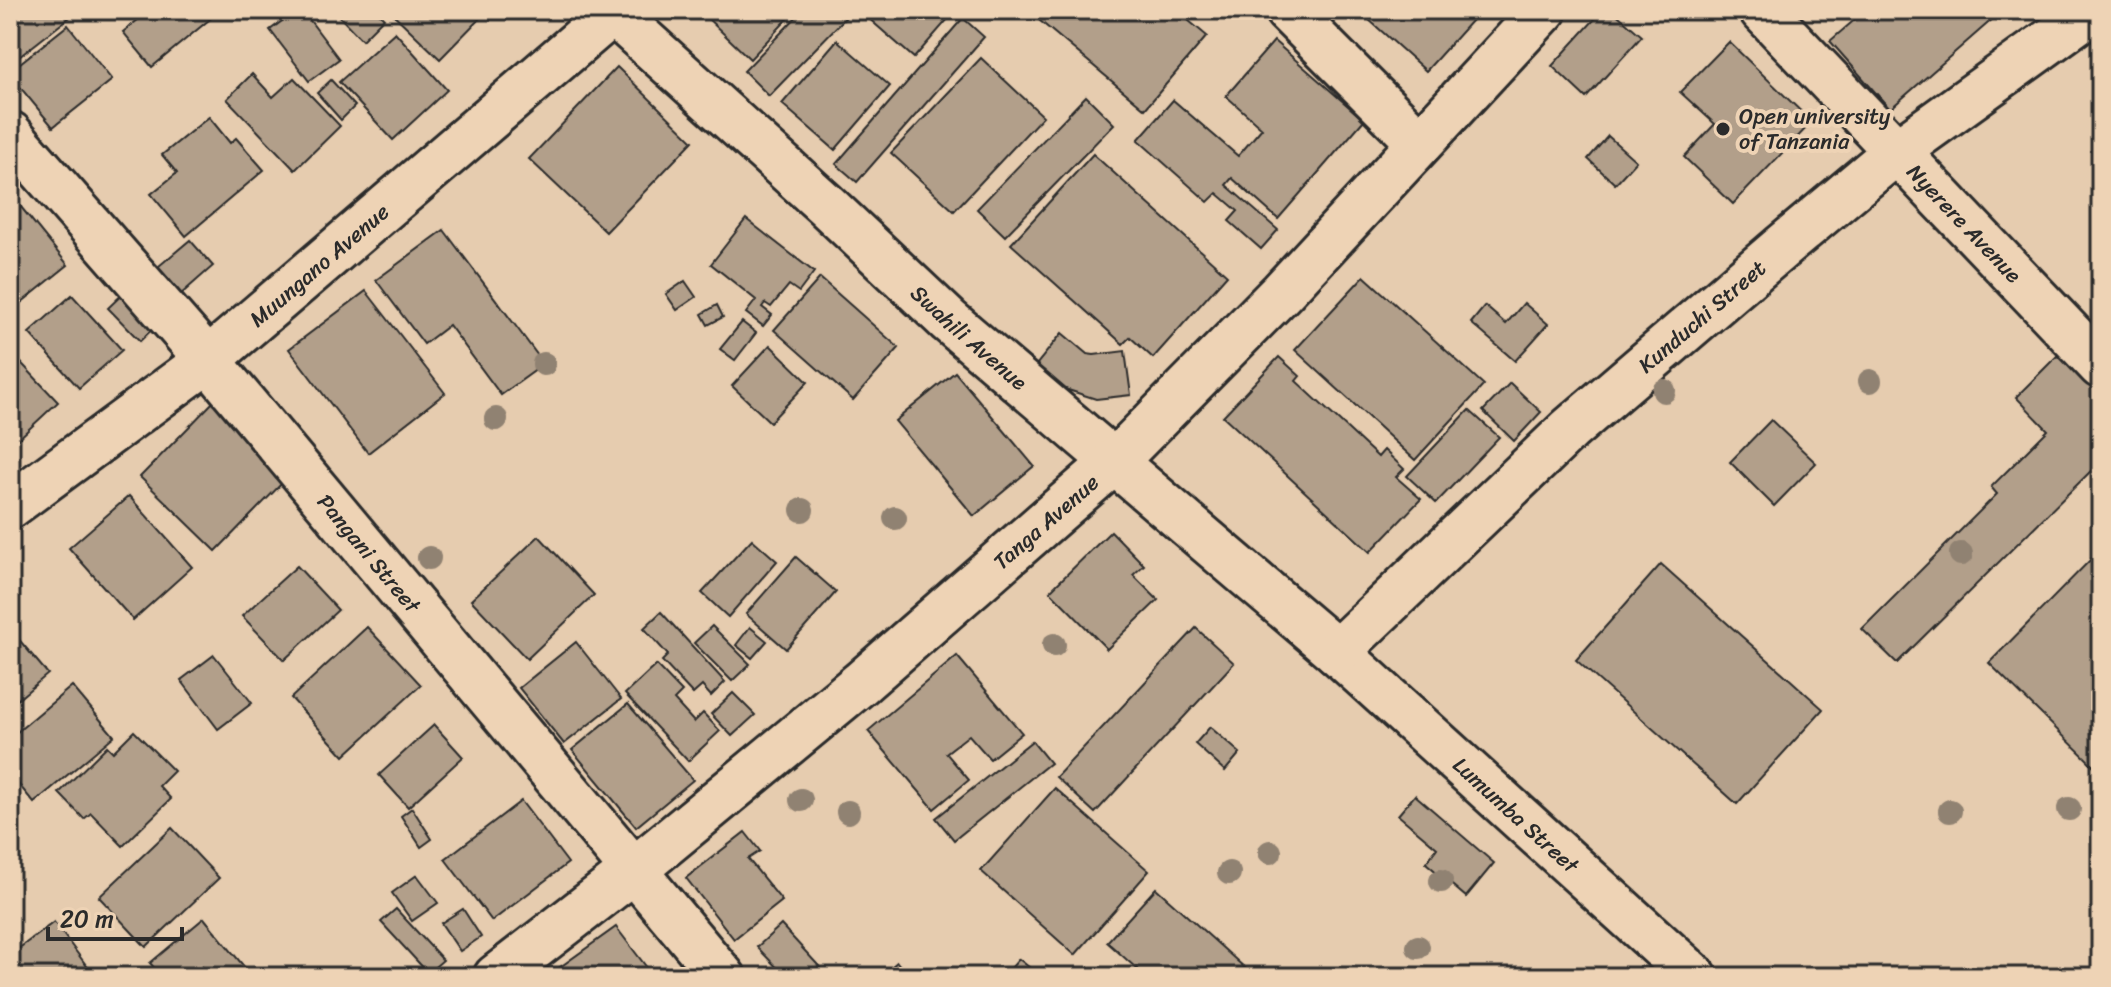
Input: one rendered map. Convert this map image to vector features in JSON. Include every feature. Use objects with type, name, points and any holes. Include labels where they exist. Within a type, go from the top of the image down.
[{"type":"street","points":[[1287,10],[1420,143]]},
{"type":"street","name":"Tanga Avenue","points":[[496,977],[633,871],[861,683],[1115,461],[1282,292],[1544,10]]},
{"type":"street","name":"Nyerere Avenue","points":[[1762,10],[2101,366]]},
{"type":"street","name":"Kunduchi Street","points":[[1337,652],[1570,429],[1770,257],[1897,151],[2093,10]]},
{"type":"street","name":"Muungano Avenue","points":[[10,506],[208,360],[613,11]]},
{"type":"street","name":"Swahili Avenue","points":[[613,11],[949,321],[1337,652]]},
{"type":"street","name":"Pangani Street","points":[[10,134],[208,360],[723,977]]},
{"type":"street","name":"Lumumba Street","points":[[1337,652],[1695,977]]},
{"type":"building","points":[[10,10],[79,10],[10,64]]},
{"type":"building","points":[[150,10],[221,10],[152,67],[123,32]]},
{"type":"building","points":[[297,10],[302,10],[339,59],[309,81],[270,30]]},
{"type":"building","points":[[333,10],[376,10],[384,18],[362,40]]},
{"type":"building","points":[[389,10],[488,10],[440,59]]},
{"type":"building","points":[[707,10],[796,10],[750,59],[703,14]]},
{"type":"building","points":[[803,10],[841,10],[847,16],[769,96],[744,71]]},
{"type":"building","points":[[859,10],[939,10],[949,18],[914,58]]},
{"type":"building","points":[[1027,10],[1176,10],[1207,36],[1145,109]]},
{"type":"building","points":[[1358,10],[1481,10],[1426,71]]},
{"type":"building","points":[[1603,10],[1612,10],[1642,36],[1586,98],[1552,66]]},
{"type":"building","points":[[1866,10],[2003,10],[1890,109],[1830,41]]},
{"type":"building","points":[[963,18],[984,37],[857,182],[836,164]]},
{"type":"building","points":[[68,25],[112,80],[53,127],[10,75],[10,71]]},
{"type":"building","points":[[395,32],[447,90],[393,140],[339,82]]},
{"type":"building","points":[[837,40],[890,86],[835,150],[782,104]]},
{"type":"building","points":[[1274,41],[1364,120],[1278,219],[1232,178],[1226,185],[1278,230],[1261,249],[1229,221],[1238,211],[1217,193],[1208,202],[1138,140],[1173,100],[1238,156],[1262,128],[1226,96]]},
{"type":"building","points":[[1729,42],[1812,122],[1733,204],[1684,157],[1715,124],[1680,92]]},
{"type":"building","points":[[981,58],[1043,116],[954,211],[891,153]]},
{"type":"building","points":[[617,67],[693,141],[606,232],[529,159]]},
{"type":"building","points":[[252,74],[273,97],[294,78],[340,126],[295,170],[227,99]]},
{"type":"building","points":[[331,80],[355,106],[341,120],[317,93]]},
{"type":"building","points":[[1086,96],[1114,124],[1005,236],[977,209]]},
{"type":"building","points":[[209,117],[230,143],[236,138],[264,170],[186,236],[151,194],[177,173],[162,155]]},
{"type":"building","points":[[1608,136],[1636,161],[1615,184],[1588,159]]},
{"type":"building","points":[[1093,154],[1227,275],[1153,358],[1130,337],[1123,344],[1011,244]]},
{"type":"building","points":[[21,207],[68,265],[11,311],[10,216]]},
{"type":"building","points":[[746,219],[814,272],[799,292],[789,285],[771,307],[765,303],[762,307],[772,315],[763,326],[746,313],[756,300],[711,264]]},
{"type":"building","points":[[444,230],[544,364],[501,395],[449,325],[424,344],[376,280]]},
{"type":"building","points":[[190,240],[213,266],[171,303],[147,276]]},
{"type":"building","points":[[1364,276],[1484,385],[1415,460],[1295,350]]},
{"type":"building","points":[[820,278],[899,348],[853,400],[774,330]]},
{"type":"building","points":[[685,281],[696,297],[677,310],[666,294]]},
{"type":"building","points":[[130,287],[163,319],[140,341],[108,308]]},
{"type":"building","points":[[366,291],[445,393],[368,453],[289,349]]},
{"type":"building","points":[[72,295],[122,350],[79,388],[29,333]]},
{"type":"building","points":[[1524,303],[1548,324],[1515,361],[1471,323],[1485,306],[1506,324]]},
{"type":"building","points":[[717,305],[723,317],[708,325],[702,314]]},
{"type":"building","points":[[742,322],[756,333],[735,360],[720,349]]},
{"type":"building","points":[[1062,333],[1087,354],[1125,351],[1131,395],[1096,399],[1065,389],[1036,365]]},
{"type":"building","points":[[770,345],[808,382],[770,422],[732,386]]},
{"type":"building","points":[[10,351],[58,402],[15,442],[10,436]]},
{"type":"building","points":[[2059,354],[2101,397],[2101,461],[1897,663],[1862,629],[1997,494],[1991,487],[2048,430],[2016,397]]},
{"type":"building","points":[[1279,357],[1300,376],[1296,381],[1378,457],[1384,450],[1404,469],[1396,477],[1421,499],[1370,552],[1223,416]]},
{"type":"building","points":[[955,372],[1034,466],[974,516],[895,421]]},
{"type":"building","points":[[1510,383],[1541,412],[1514,441],[1483,411]]},
{"type":"building","points":[[217,398],[293,472],[216,551],[140,477]]},
{"type":"building","points":[[1469,410],[1499,437],[1436,503],[1407,476]]},
{"type":"building","points":[[1771,420],[1816,463],[1774,506],[1730,462]]},
{"type":"building","points":[[129,496],[192,567],[133,620],[69,548]]},
{"type":"building","points":[[1111,531],[1144,565],[1133,575],[1158,600],[1107,649],[1050,591]]},
{"type":"building","points":[[539,536],[594,595],[527,659],[471,600]]},
{"type":"building","points":[[752,539],[777,561],[728,617],[702,593]]},
{"type":"building","points":[[2101,549],[2101,773],[1989,663]]},
{"type":"building","points":[[796,557],[836,592],[786,649],[746,614]]},
{"type":"building","points":[[1661,564],[1823,709],[1737,804],[1576,660]]},
{"type":"building","points":[[297,566],[338,610],[284,660],[242,616]]},
{"type":"building","points":[[661,612],[725,682],[711,696],[702,686],[693,694],[662,661],[668,655],[644,628]]},
{"type":"building","points":[[712,626],[750,664],[732,681],[694,643]]},
{"type":"building","points":[[367,627],[421,685],[344,756],[291,698]]},
{"type":"building","points":[[750,627],[767,641],[752,658],[736,645]]},
{"type":"building","points":[[1196,628],[1234,663],[1095,813],[1056,777]]},
{"type":"building","points":[[10,629],[48,674],[10,706]]},
{"type":"building","points":[[576,642],[621,699],[564,744],[519,688]]},
{"type":"building","points":[[214,655],[252,703],[218,729],[181,680]]},
{"type":"building","points":[[957,656],[1022,733],[990,759],[969,735],[946,753],[969,780],[934,809],[868,731]]},
{"type":"building","points":[[656,665],[682,692],[674,700],[694,722],[703,713],[720,731],[688,761],[625,694]]},
{"type":"building","points":[[72,686],[114,736],[34,803],[10,774],[10,738]]},
{"type":"building","points":[[733,693],[755,715],[732,736],[711,714]]},
{"type":"building","points":[[628,704],[693,780],[636,827],[572,750]]},
{"type":"building","points":[[434,725],[463,757],[408,807],[379,775]]},
{"type":"building","points":[[1210,727],[1240,753],[1225,771],[1195,744]]},
{"type":"building","points":[[134,731],[174,771],[159,786],[171,799],[123,846],[91,813],[84,819],[59,793],[107,746],[113,752]]},
{"type":"building","points":[[1032,741],[1050,763],[954,840],[936,818]]},
{"type":"building","points":[[1055,788],[1149,871],[1075,955],[981,871]]},
{"type":"building","points":[[1415,795],[1494,863],[1466,897],[1426,863],[1437,848],[1398,815]]},
{"type":"building","points":[[521,801],[568,863],[492,921],[445,859]]},
{"type":"building","points":[[412,808],[432,839],[421,847],[401,816]]},
{"type":"building","points":[[172,828],[219,878],[146,947],[99,897]]},
{"type":"building","points":[[745,832],[760,851],[748,859],[782,901],[734,939],[686,878]]},
{"type":"building","points":[[417,875],[438,903],[412,921],[392,893]]},
{"type":"building","points":[[1156,888],[1255,977],[1146,977],[1107,942]]},
{"type":"building","points":[[396,909],[443,960],[428,973],[381,922]]},
{"type":"building","points":[[463,909],[481,937],[460,951],[441,923]]},
{"type":"building","points":[[204,918],[251,975],[209,977],[202,967],[189,977],[162,977],[150,963]]},
{"type":"building","points":[[54,922],[95,977],[10,977],[10,955]]},
{"type":"building","points":[[781,925],[829,977],[786,977],[757,947]]},
{"type":"building","points":[[616,927],[654,977],[561,977],[556,970]]},
{"type":"building","points":[[1019,959],[1041,977],[1005,975]]},
{"type":"building","points":[[897,962],[909,977],[879,977]]},
{"type":"place","name":"Open university of Tanzania","points":[[1723,129]]}]
